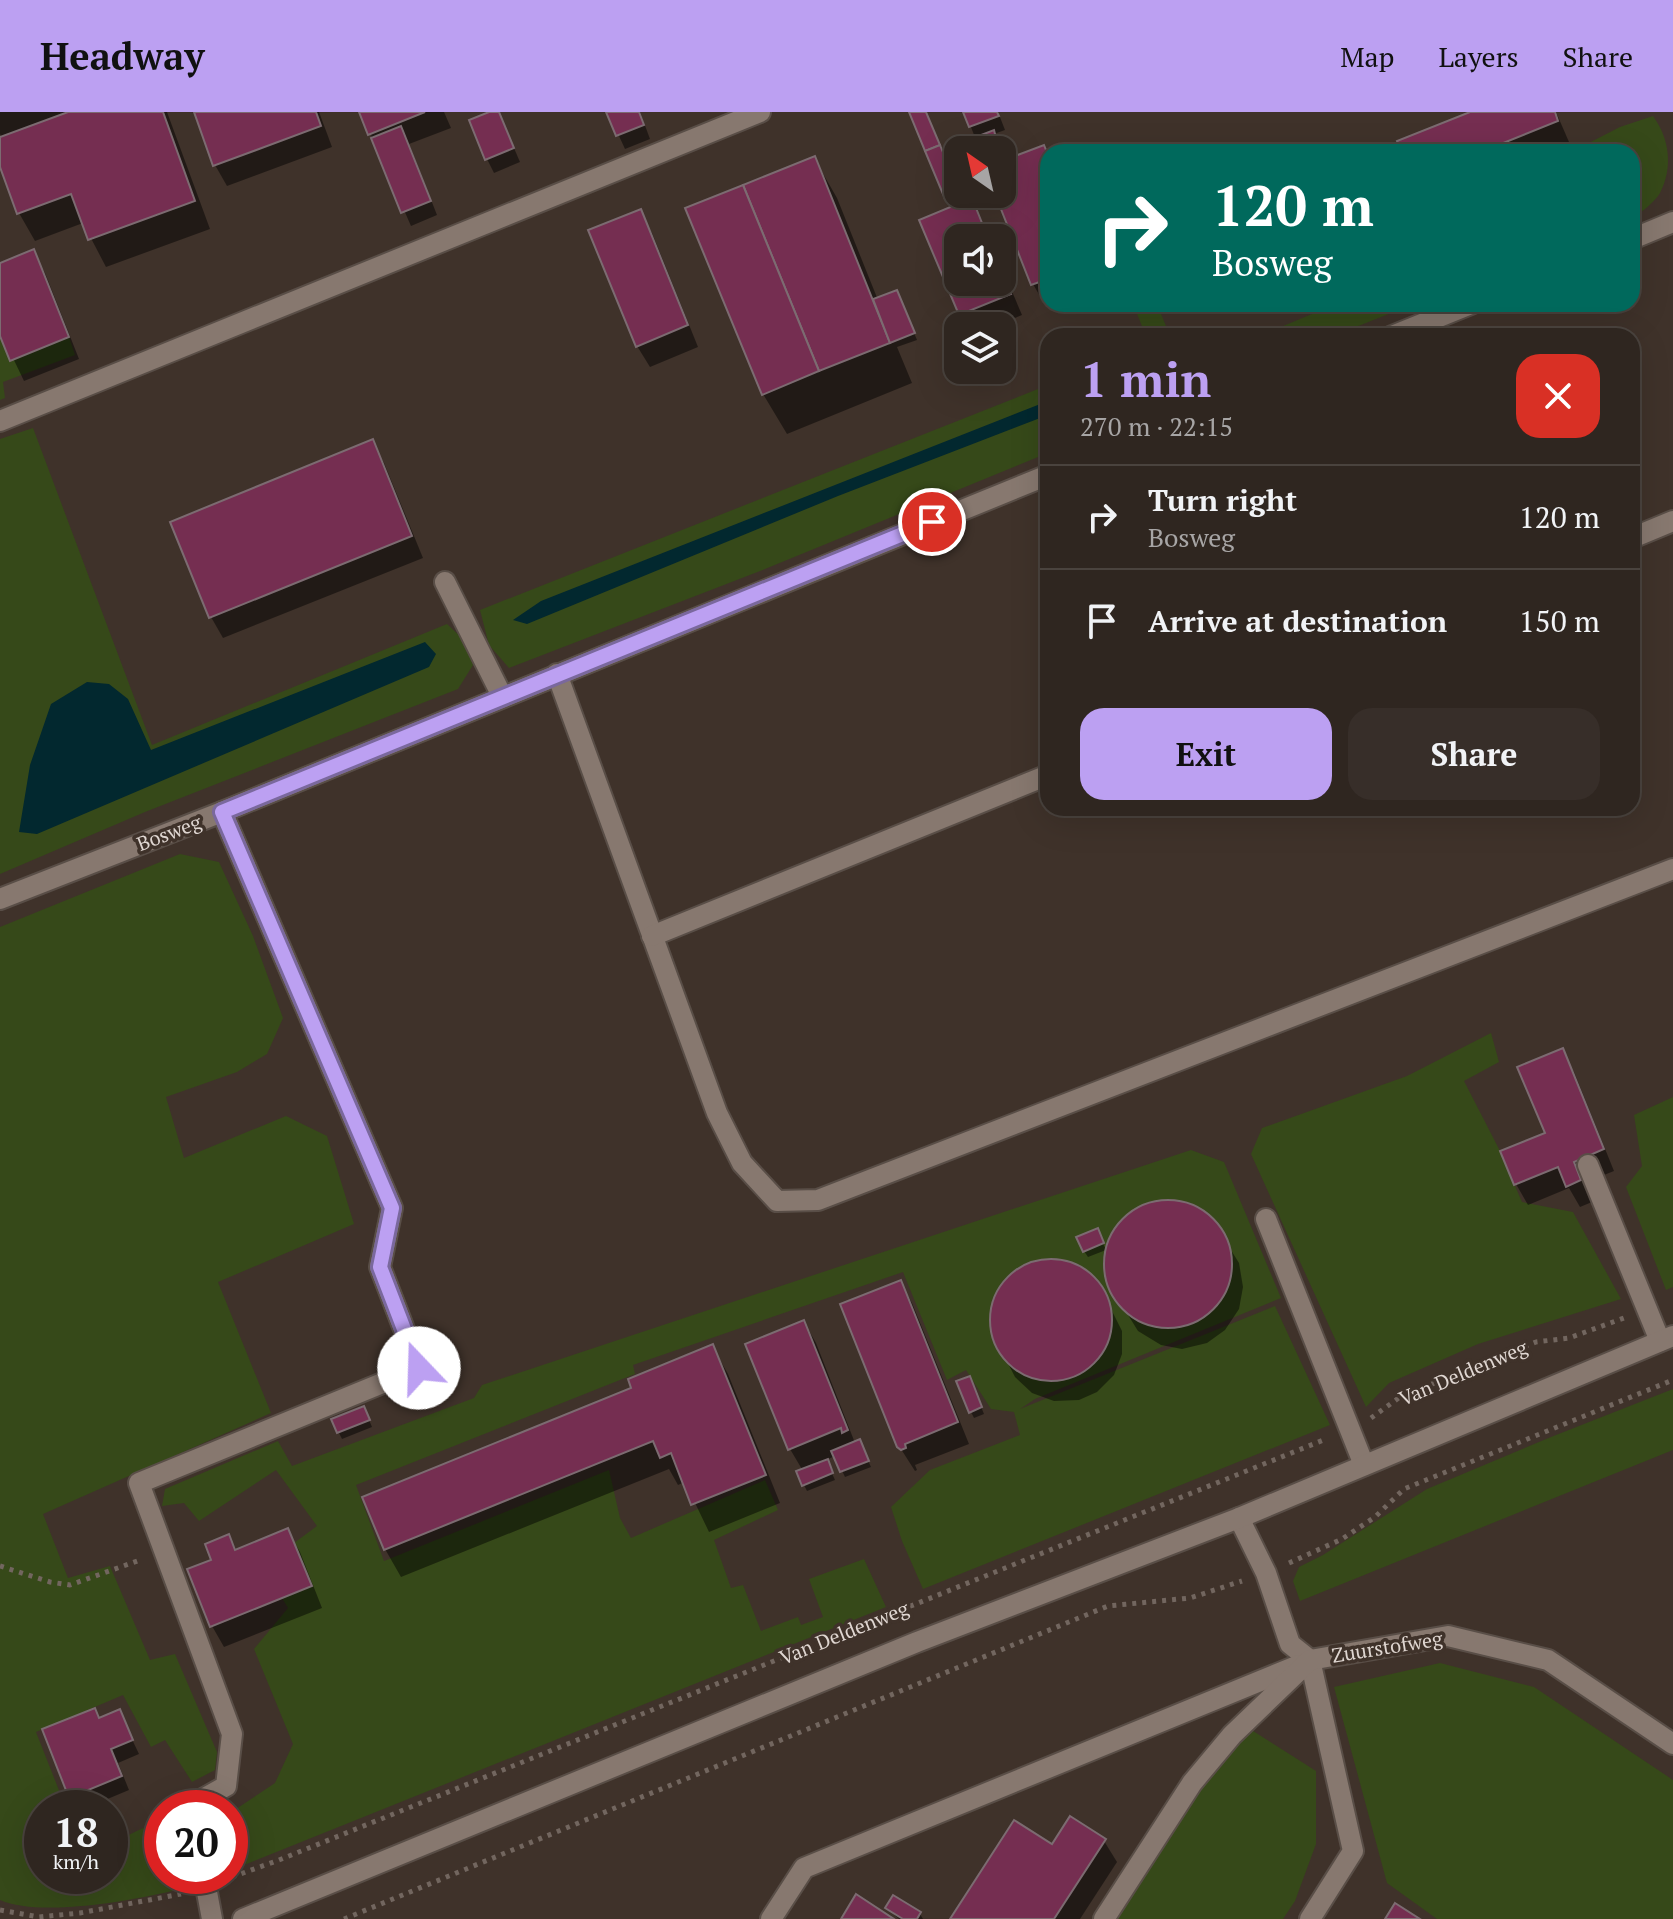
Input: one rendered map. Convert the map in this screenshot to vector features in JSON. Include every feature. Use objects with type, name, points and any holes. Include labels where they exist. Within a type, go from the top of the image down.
[{"type":"lane","points":[[0,421],[760,112]]},
{"type":"lane","points":[[1640,236],[1673,222]]},
{"type":"lane","points":[[1412,328],[1451,312]]},
{"type":"lane","name":"Bosweg","points":[[0,899],[222,812],[1040,478]]},
{"type":"lane","points":[[1640,535],[1673,521]]},
{"type":"lane","points":[[445,582],[502,696]]},
{"type":"lane","points":[[557,674],[717,1113],[742,1163],[777,1201],[818,1200],[1673,869]]},
{"type":"lane","points":[[652,936],[1040,778]]},
{"type":"lane","points":[[219,1790],[226,1786],[232,1734],[139,1483],[419,1368],[380,1267],[392,1208],[222,812]]},
{"type":"lane","points":[[1588,1165],[1647,1309],[1666,1338]]},
{"type":"lane","points":[[1266,1219],[1364,1465]]},
{"type":"lane","name":"Van Deldenweg","points":[[243,1919],[917,1642],[1239,1518],[1666,1338]]},
{"type":"lane","points":[[1239,1518],[1266,1573],[1290,1644],[1310,1660],[1353,1851],[1310,1919]]},
{"type":"lane","name":"Zuurstofweg","points":[[1104,1919],[1192,1783],[1232,1735],[1310,1660],[1448,1636],[1548,1660],[1673,1744]]},
{"type":"lane","points":[[771,1919],[804,1868],[1310,1660]]},
{"type":"lane","points":[[208,1894],[212,1919]]},
{"type":"path","name":"Van Deldenweg","points":[[248,1869],[279,1860],[1349,1429],[1372,1418],[1400,1397],[1536,1342],[1569,1338],[1647,1309]]},
{"type":"path","points":[[344,1919],[1108,1606],[1190,1598],[1266,1573],[1342,1539],[1375,1517],[1404,1489],[1673,1380]]},
{"type":"path","points":[[0,1566],[70,1585],[165,1550]]},
{"type":"path","name":"Van Deldenweg","points":[[0,1910],[39,1917],[169,1899],[179,1894]]},
{"type":"green space","points":[[1653,116],[1666,144],[1668,164],[1664,183],[1657,197],[1640,213],[1640,144],[1587,144],[1620,127]]},
{"type":"green space","points":[[1136,312],[1160,312],[1167,328],[1143,328]]},
{"type":"green space","points":[[1317,312],[1394,312],[1353,328],[1278,328]]},
{"type":"green space","points":[[0,336],[10,361],[69,337],[75,355],[3,382],[5,398],[0,400]]},
{"type":"green space","points":[[1040,388],[1040,456],[765,569],[509,668],[489,645],[480,610]]},
{"type":"green space","points":[[33,428],[152,745],[447,624],[463,639],[473,665],[458,689],[145,812],[0,874],[0,439]]},
{"type":"green space","points":[[180,854],[219,862],[253,936],[283,1018],[267,1054],[237,1072],[166,1097],[184,1158],[286,1116],[327,1136],[354,1224],[218,1282],[271,1413],[43,1514],[68,1578],[110,1566],[150,1660],[175,1654],[217,1752],[215,1770],[192,1782],[165,1740],[151,1747],[123,1695],[36,1732],[59,1790],[24,1790],[24,1894],[128,1894],[128,1835],[143,1828],[144,1894],[160,1894],[69,1907],[42,1908],[0,1900],[0,927]]},
{"type":"green space","points":[[1491,1033],[1499,1062],[1464,1081],[1522,1202],[1573,1212],[1621,1299],[1478,1344],[1389,1383],[1366,1407],[1251,1154],[1262,1128],[1407,1076]]},
{"type":"green space","points":[[1673,1097],[1673,1287],[1666,1290],[1626,1187],[1642,1166],[1634,1115]]},
{"type":"green space","points":[[1191,1150],[1224,1162],[1281,1298],[1035,1399],[1020,1409],[1275,1306],[1330,1425],[923,1589],[891,1507],[930,1470],[1020,1435],[1014,1412],[991,1409],[966,1370],[947,1380],[903,1272],[633,1365],[635,1374],[356,1485],[384,1561],[609,1470],[620,1518],[631,1538],[765,1480],[778,1510],[714,1540],[731,1588],[743,1585],[761,1631],[798,1617],[801,1625],[823,1617],[809,1579],[864,1559],[886,1607],[248,1863],[248,1801],[275,1783],[293,1744],[254,1649],[288,1608],[282,1598],[294,1543],[317,1526],[276,1470],[199,1521],[184,1503],[162,1506],[165,1489],[278,1441],[292,1466],[474,1398],[482,1385]]},
{"type":"green space","points":[[1673,1389],[1673,1450],[1300,1601],[1293,1581],[1299,1567],[1427,1489]]},
{"type":"green space","points":[[1440,1663],[1534,1687],[1673,1780],[1673,1919],[1437,1919],[1387,1883],[1334,1687]]},
{"type":"green space","points":[[1250,1729],[1316,1771],[1316,1844],[1295,1901],[1283,1919],[1116,1919],[1204,1783]]},
{"type":"water","points":[[1040,404],[1040,418],[838,496],[527,624],[513,620],[541,601]]},
{"type":"water","points":[[425,642],[436,654],[429,667],[37,834],[19,832],[30,765],[51,704],[87,682],[109,684],[128,699],[151,750]]},
{"type":"building","points":[[68,112],[163,112],[195,201],[88,240],[71,194],[17,214],[0,167],[0,137]]},
{"type":"building","points":[[194,112],[316,112],[321,126],[213,166]]},
{"type":"building","points":[[359,112],[425,112],[368,135]]},
{"type":"building","points":[[489,112],[499,112],[514,148],[485,160],[469,120]]},
{"type":"building","points":[[606,112],[639,112],[644,125],[616,136]]},
{"type":"building","points":[[909,112],[926,112],[940,145],[925,151]]},
{"type":"building","points":[[963,112],[997,112],[999,116],[969,127]]},
{"type":"building","points":[[1470,112],[1555,112],[1558,121],[1501,144],[1398,144],[1397,141]]},
{"type":"building","points":[[401,126],[431,201],[401,213],[371,138]]},
{"type":"building","points":[[994,130],[996,136],[978,136]]},
{"type":"building","points":[[940,145],[944,155],[944,197],[925,151]]},
{"type":"building","points":[[1040,147],[1040,282],[1031,285],[1016,247],[1016,224],[1007,224],[1001,208],[1016,208],[1016,156]]},
{"type":"building","points":[[815,156],[890,343],[819,371],[743,185]]},
{"type":"building","points":[[743,185],[819,371],[762,395],[685,208]]},
{"type":"building","points":[[948,208],[976,208],[982,224],[944,224],[944,279],[919,220]]},
{"type":"building","points":[[641,209],[688,325],[636,347],[588,230]]},
{"type":"building","points":[[34,249],[69,337],[10,361],[0,336],[0,263]]},
{"type":"building","points":[[897,290],[915,333],[890,343],[873,299]]},
{"type":"building","points":[[951,296],[1006,296],[966,312],[958,312]]},
{"type":"building","points":[[373,439],[412,536],[209,618],[170,522]]},
{"type":"building","points":[[1563,1048],[1604,1149],[1574,1162],[1581,1180],[1566,1187],[1558,1167],[1514,1185],[1500,1151],[1545,1133],[1517,1067]]},
{"type":"building","points":[[1168,1200],[1193,1205],[1213,1219],[1227,1239],[1232,1264],[1227,1289],[1213,1309],[1193,1323],[1168,1328],[1143,1323],[1123,1309],[1109,1289],[1104,1264],[1109,1239],[1123,1219],[1143,1205]]},
{"type":"building","points":[[1098,1228],[1104,1243],[1083,1252],[1076,1237]]},
{"type":"building","points":[[1051,1259],[1074,1263],[1094,1277],[1108,1297],[1112,1320],[1108,1343],[1094,1363],[1074,1377],[1051,1381],[1028,1377],[1008,1363],[994,1343],[990,1320],[994,1297],[1008,1277],[1028,1263]]},
{"type":"building","points":[[901,1280],[958,1422],[905,1444],[906,1448],[901,1450],[897,1447],[840,1304]]},
{"type":"building","points":[[804,1320],[848,1430],[842,1433],[841,1428],[788,1450],[745,1344]]},
{"type":"building","points":[[713,1344],[766,1475],[691,1505],[671,1453],[660,1458],[653,1441],[384,1550],[362,1497],[631,1388],[628,1379]]},
{"type":"building","points":[[970,1376],[982,1407],[969,1413],[956,1381]]},
{"type":"building","points":[[364,1406],[370,1420],[337,1433],[331,1419]]},
{"type":"building","points":[[860,1439],[869,1461],[840,1472],[831,1451]]},
{"type":"building","points":[[828,1459],[833,1473],[802,1486],[796,1471]]},
{"type":"building","points":[[288,1528],[312,1586],[210,1627],[187,1569],[211,1560],[205,1544],[229,1534],[235,1550]]},
{"type":"building","points":[[95,1708],[99,1718],[120,1709],[133,1740],[111,1749],[122,1776],[88,1790],[66,1790],[42,1729]]},
{"type":"building","points":[[1070,1816],[1106,1839],[1054,1919],[950,1919],[1014,1820],[1052,1844]]},
{"type":"building","points":[[856,1894],[894,1919],[841,1919]]},
{"type":"building","points":[[893,1895],[921,1912],[917,1919],[903,1919],[885,1908]]},
{"type":"building","points":[[1395,1903],[1420,1919],[1385,1919]]},
{"type":"route","points":[[419,1368],[380,1267],[392,1208],[222,812],[932,522]]}]
